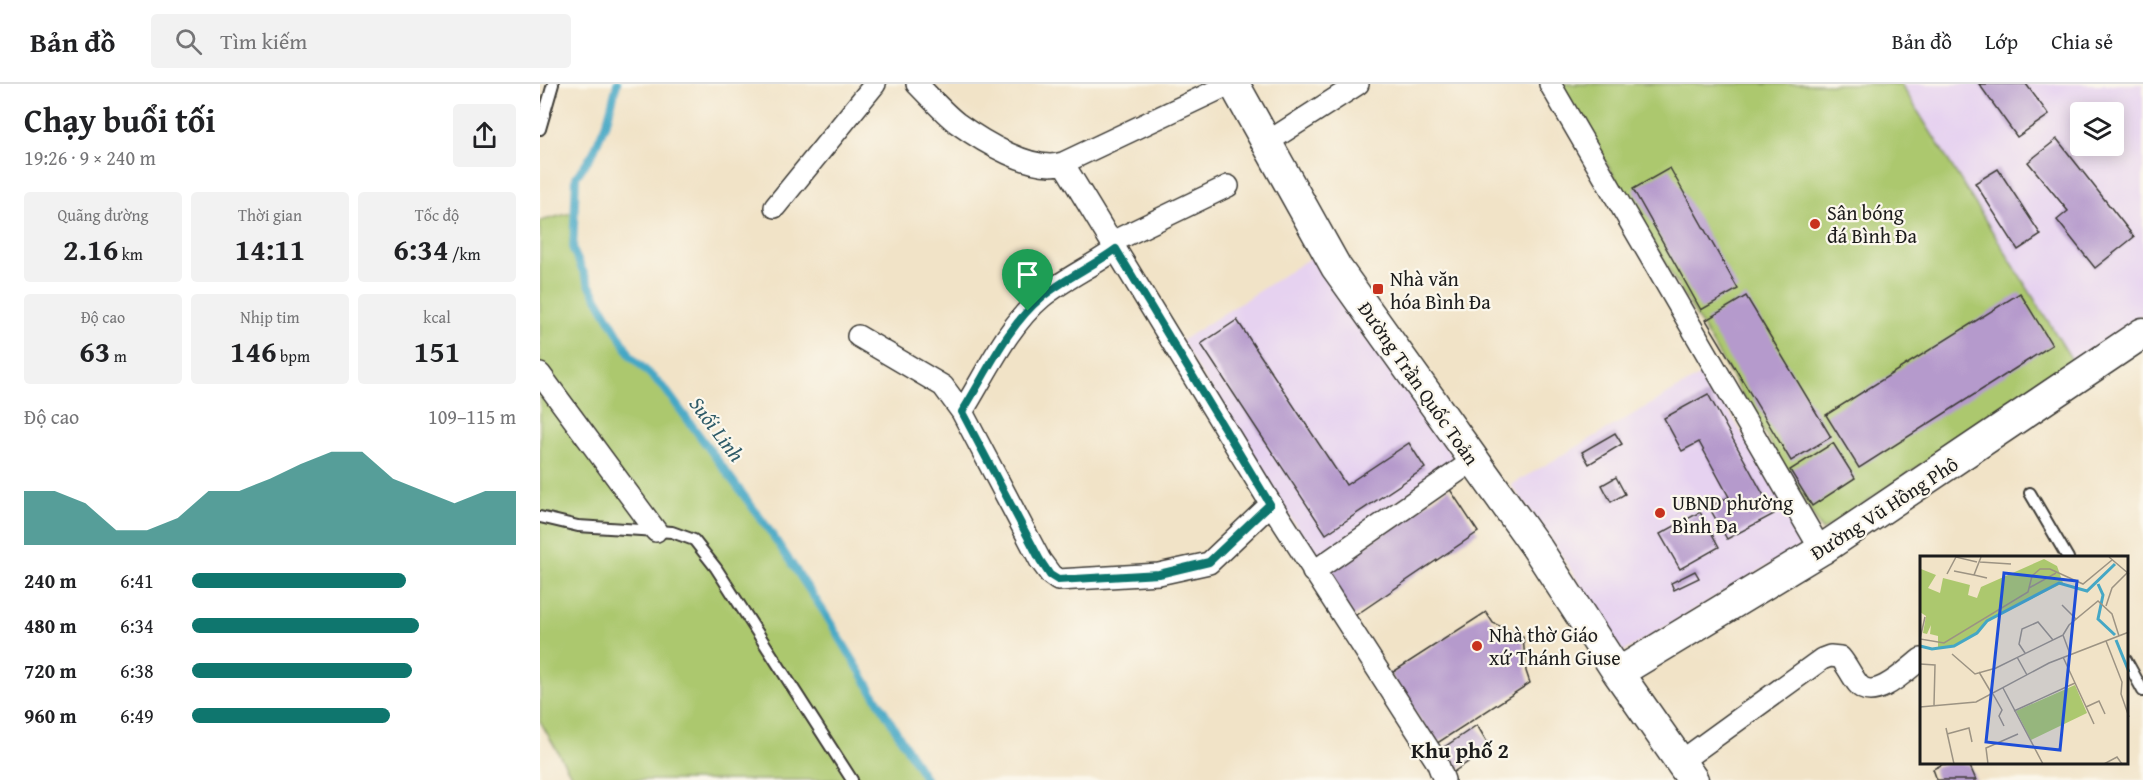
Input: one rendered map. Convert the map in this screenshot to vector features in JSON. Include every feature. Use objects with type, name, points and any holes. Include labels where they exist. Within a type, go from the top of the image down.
[{"type":"main road","name":"Đường Trần Quốc Toản","points":[[1232,84],[1336,267],[1537,548],[1682,772]]},
{"type":"main road","name":"Đường Vũ Hồng Phô","points":[[1618,673],[1821,550],[2143,333]]},
{"type":"street","points":[[775,207],[875,84]]},
{"type":"street","points":[[917,84],[957,123],[1001,150],[1045,166],[1063,163],[1232,84]]},
{"type":"street","points":[[1266,143],[1358,84]]},
{"type":"street","points":[[1550,84],[1821,550]]},
{"type":"street","points":[[1063,163],[1270,504],[1437,762],[1444,780]]},
{"type":"street","points":[[962,412],[1008,337],[1042,297],[1114,245],[1228,186]]},
{"type":"street","points":[[858,336],[943,386],[962,412],[1040,560],[1050,575],[1058,580],[1159,574],[1209,562],[1270,504]]},
{"type":"street","points":[[540,374],[656,531]]},
{"type":"street","points":[[1313,572],[1474,460]]},
{"type":"street","points":[[1682,772],[1822,659],[1830,656],[1840,657],[1859,686],[1868,690],[1881,688],[1920,660]]},
{"type":"lane","points":[[540,129],[553,84]]},
{"type":"lane","points":[[2030,493],[2067,556]]},
{"type":"lane","points":[[540,517],[579,526],[672,532],[694,540],[716,568],[852,780]]},
{"type":"lane","points":[[2128,662],[2143,691]]},
{"type":"shaded area","points":[[1901,84],[2143,84],[2143,314],[2074,363]]},
{"type":"shaded area","points":[[1313,256],[1456,461],[1316,558],[1181,341]]},
{"type":"shaded area","name":"UBND phường Bình Đa","points":[[1706,372],[1806,543],[1623,652],[1553,542],[1511,485]]},
{"type":"green space","name":"Sân bóng đá Bình Đa","points":[[1560,84],[1901,84],[2074,363],[1822,531]]},
{"type":"green space","points":[[575,212],[573,250],[590,286],[631,356],[665,389],[767,527],[824,612],[926,780],[574,780],[540,721],[540,221]]},
{"type":"building","points":[[1979,84],[2026,84],[2049,115],[2017,137]]},
{"type":"building","points":[[2057,139],[2134,237],[2095,268],[2057,220],[2068,211],[2028,162]]},
{"type":"building","points":[[1670,168],[1738,289],[1701,310],[1633,189]]},
{"type":"building","points":[[1998,169],[2041,235],[2018,250],[1975,183]]},
{"type":"building","points":[[2020,293],[2052,345],[1859,468],[1826,415]]},
{"type":"building","points":[[1746,296],[1831,437],[1791,461],[1706,320]]},
{"type":"building","points":[[1237,320],[1346,485],[1409,443],[1425,468],[1326,534],[1201,344]]},
{"type":"building","points":[[1708,394],[1774,514],[1727,539],[1709,507],[1729,497],[1699,442],[1682,451],[1664,418]]},
{"type":"building","points":[[1615,433],[1622,444],[1589,464],[1582,452]]},
{"type":"building","points":[[1833,443],[1855,478],[1812,506],[1790,470]]},
{"type":"building","points":[[1616,477],[1625,494],[1611,502],[1602,485]]},
{"type":"building","points":[[1449,488],[1478,532],[1353,617],[1325,574]]},
{"type":"building","points":[[1700,512],[1719,547],[1680,569],[1660,534]]},
{"type":"building","points":[[1695,571],[1699,578],[1674,590],[1671,583]]},
{"type":"building","points":[[1486,612],[1493,623],[1523,637],[1526,671],[1530,683],[1436,744],[1390,674]]},
{"type":"building","points":[[1477,725],[1490,747],[1452,773],[1440,750]]},
{"type":"building","points":[[1941,765],[1969,765],[1976,780],[1937,780],[1933,769]]},
{"type":"waterway","name":"Suối Linh","points":[[617,84],[608,118],[593,153],[576,177],[573,250],[590,286],[631,356],[665,389],[767,527],[824,612],[926,780]]},
{"type":"place","name":"Sân bóng đá Bình Đa","points":[[1815,224]]},
{"type":"place","name":"Nhà văn hóa Bình Đa","points":[[1378,289]]},
{"type":"place","name":"UBND phường Bình Đa","points":[[1660,513]]},
{"type":"place","name":"Nhà thờ Giáo xứ Thánh Giuse","points":[[1477,646]]},
{"type":"district","name":"Khu phố 2","points":[[1460,750]]},
{"type":"route","points":[[1116,249],[1270,504],[1246,525],[1217,557],[1198,566],[1159,574],[1066,580],[1058,580],[1050,575],[1016,517],[962,412],[1008,337],[1028,311],[1042,297],[1116,249]]}]
